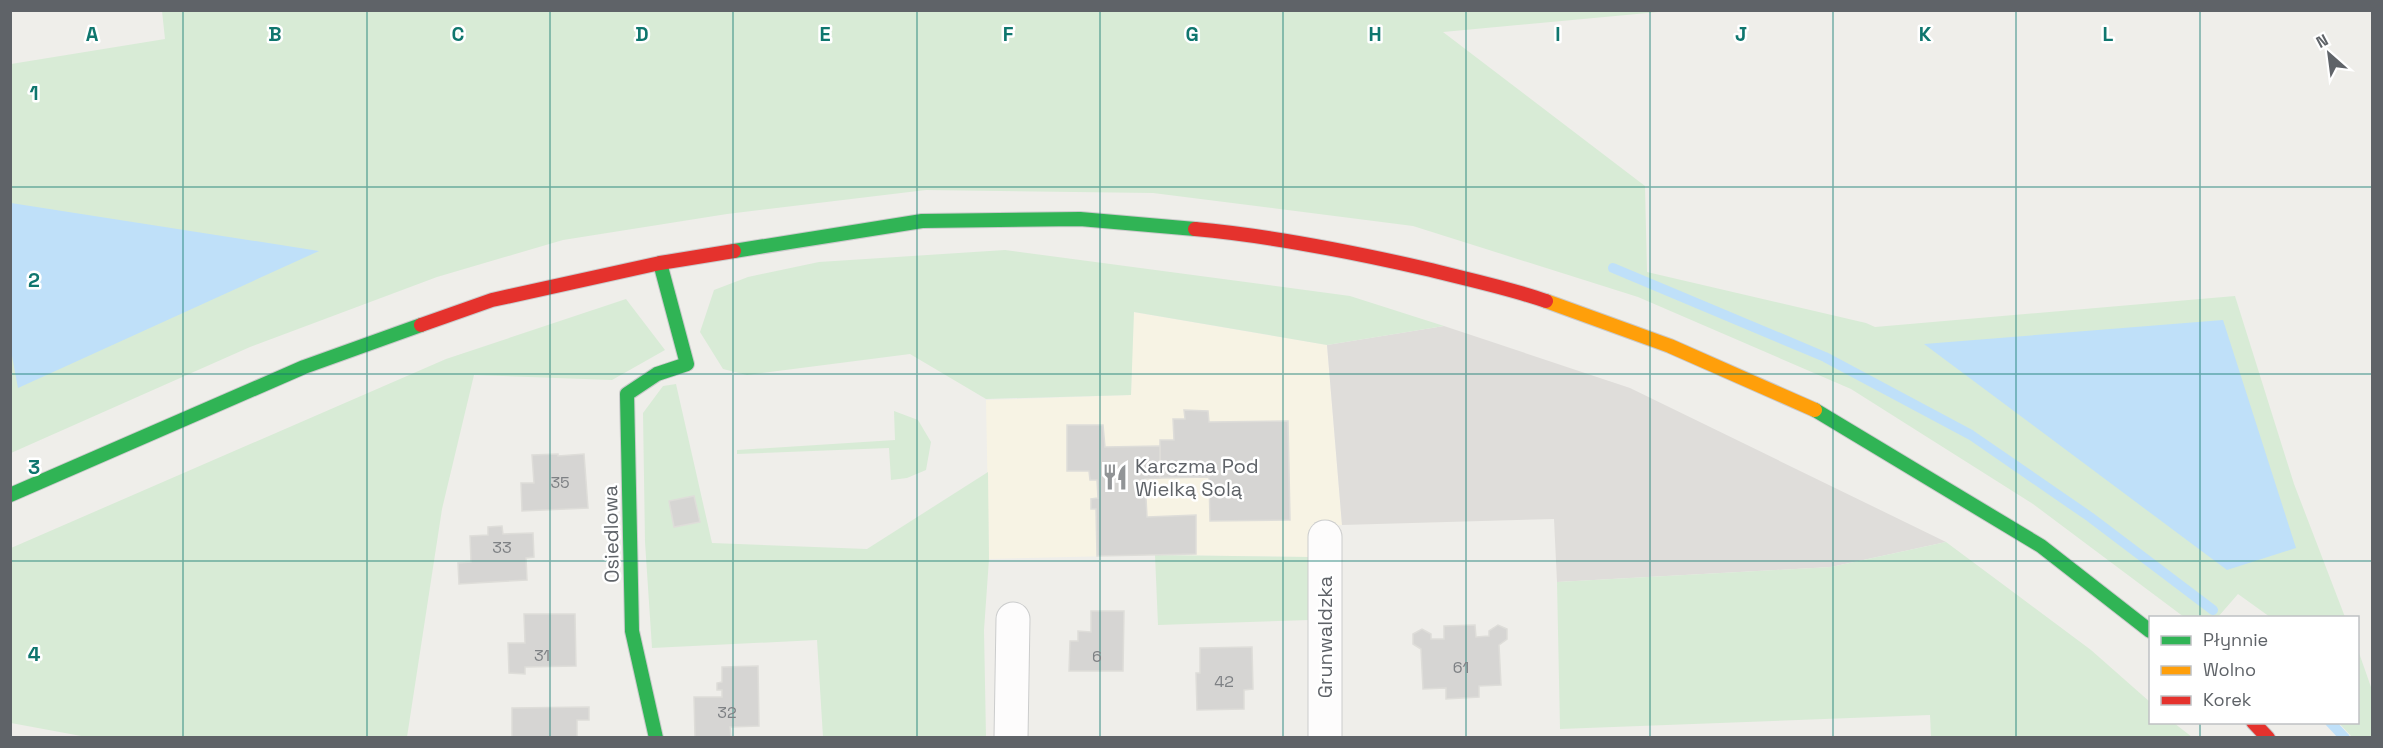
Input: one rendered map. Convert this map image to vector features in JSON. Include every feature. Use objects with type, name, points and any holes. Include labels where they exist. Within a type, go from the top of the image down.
[{"type":"main road","points":[[10,495],[326,359],[492,300],[660,262],[922,221],[1080,219],[1238,233],[1375,257],[1518,291],[1670,346],[1815,410],[2041,546],[2149,629]]},
{"type":"main road","name":"Osiedlowa","points":[[656,738],[632,631],[627,394],[657,374],[687,364],[660,262]]},
{"type":"main road","points":[[2254,724],[2268,738]]},
{"type":"street","name":"Grunwaldzka","points":[[1324,738],[1325,537]]},
{"type":"street","points":[[1011,738],[1013,619]]},
{"type":"shaded area","points":[[1133,312],[1327,345],[1342,525],[1312,526],[1309,557],[1155,555],[989,559],[986,400],[1131,395]]},
{"type":"shaded area","points":[[1444,326],[1630,388],[1946,542],[1831,567],[1557,582],[1554,519],[1342,525],[1327,345]]},
{"type":"green space","points":[[162,11],[1669,11],[1443,32],[1645,186],[1647,272],[1875,327],[2235,296],[2294,484],[2345,616],[2269,616],[2238,594],[2219,616],[2183,616],[2033,504],[1851,389],[1638,297],[1413,226],[1153,193],[926,190],[727,214],[563,240],[437,277],[250,347],[11,453],[11,64],[165,39]]},
{"type":"green space","points":[[1005,250],[1350,296],[1444,326],[1327,345],[1134,312],[1131,395],[986,399],[910,354],[747,375],[723,369],[700,332],[714,290],[748,277],[819,262]]},
{"type":"green space","points":[[626,299],[665,350],[612,380],[474,375],[442,509],[407,737],[92,738],[11,723],[11,548],[446,359]]},
{"type":"green space","points":[[676,384],[712,543],[867,549],[988,472],[989,559],[984,630],[986,737],[823,737],[817,640],[652,648],[645,542],[643,413],[663,386]]},
{"type":"green space","points":[[894,411],[918,420],[931,442],[926,470],[907,478],[891,480],[889,448],[737,454],[737,450],[895,440]]},
{"type":"green space","points":[[1946,542],[2091,650],[2149,701],[2149,724],[2175,724],[2192,737],[1931,737],[1930,715],[1560,729],[1557,582],[1831,567]]},
{"type":"green space","points":[[1155,555],[1309,557],[1310,620],[1158,625]]},
{"type":"green space","points":[[2359,653],[2372,690],[2372,737],[2352,737],[2340,724],[2359,724]]},
{"type":"water","points":[[10,203],[319,251],[18,388],[10,345]]},
{"type":"water","points":[[2223,320],[2296,548],[2227,570],[1924,344]]},
{"type":"building","points":[[1184,410],[1208,411],[1209,422],[1288,421],[1290,520],[1210,521],[1209,477],[1160,478],[1160,440],[1174,440],[1173,419],[1185,419]]},
{"type":"building","points":[[1067,425],[1103,425],[1105,447],[1160,446],[1160,478],[1145,479],[1147,517],[1196,515],[1196,554],[1097,556],[1096,509],[1091,509],[1091,499],[1098,498],[1097,480],[1090,480],[1089,471],[1067,471]]},
{"type":"building","points":[[558,454],[558,456],[584,454],[588,508],[522,511],[521,483],[534,483],[532,455]]},
{"type":"building","points":[[694,496],[700,522],[674,527],[669,501]]},
{"type":"building","points":[[502,526],[503,534],[533,533],[534,557],[526,558],[527,580],[459,584],[458,563],[471,562],[470,536],[488,535],[488,527]]},
{"type":"building","points":[[1091,611],[1124,611],[1123,671],[1069,671],[1070,641],[1078,641],[1078,631],[1091,632]]},
{"type":"building","points":[[524,614],[575,614],[576,666],[525,667],[525,674],[509,673],[508,643],[525,643]]},
{"type":"building","points":[[1475,625],[1476,637],[1489,636],[1489,631],[1498,625],[1507,629],[1507,639],[1499,645],[1501,685],[1479,686],[1479,697],[1446,699],[1446,688],[1423,689],[1421,649],[1413,644],[1413,634],[1422,629],[1431,634],[1431,639],[1444,639],[1444,626]]},
{"type":"building","points":[[1252,647],[1253,689],[1244,690],[1244,709],[1197,710],[1196,673],[1200,673],[1200,648]]},
{"type":"building","points":[[758,666],[759,726],[730,727],[731,738],[695,738],[694,697],[722,697],[722,690],[717,690],[717,683],[722,682],[722,667]]},
{"type":"building","points":[[589,707],[589,720],[577,720],[577,738],[512,738],[512,708]]},
{"type":"waterway","points":[[1613,268],[1825,357],[1971,435],[2090,517],[2213,610]]},
{"type":"waterway","points":[[2332,724],[2345,738]]},
{"type":"traffic: fast","points":[[734,251],[922,221],[1080,219],[1195,229]]},
{"type":"traffic: fast","points":[[656,738],[632,631],[627,394],[657,374],[687,364],[660,263]]},
{"type":"traffic: fast","points":[[10,495],[304,367],[421,325]]},
{"type":"traffic: fast","points":[[1815,410],[2041,546],[2149,630]]},
{"type":"traffic: slow","points":[[1546,301],[1670,346],[1815,410]]},
{"type":"traffic: jam","points":[[1195,229],[1284,240],[1372,257],[1489,284],[1546,301]]},
{"type":"traffic: jam","points":[[421,325],[492,300],[660,263],[734,251]]},
{"type":"traffic: jam","points":[[2255,724],[2268,738]]},
{"type":"place","name":"Karczma Pod Wielką Solą","points":[[1115,477]]}]
